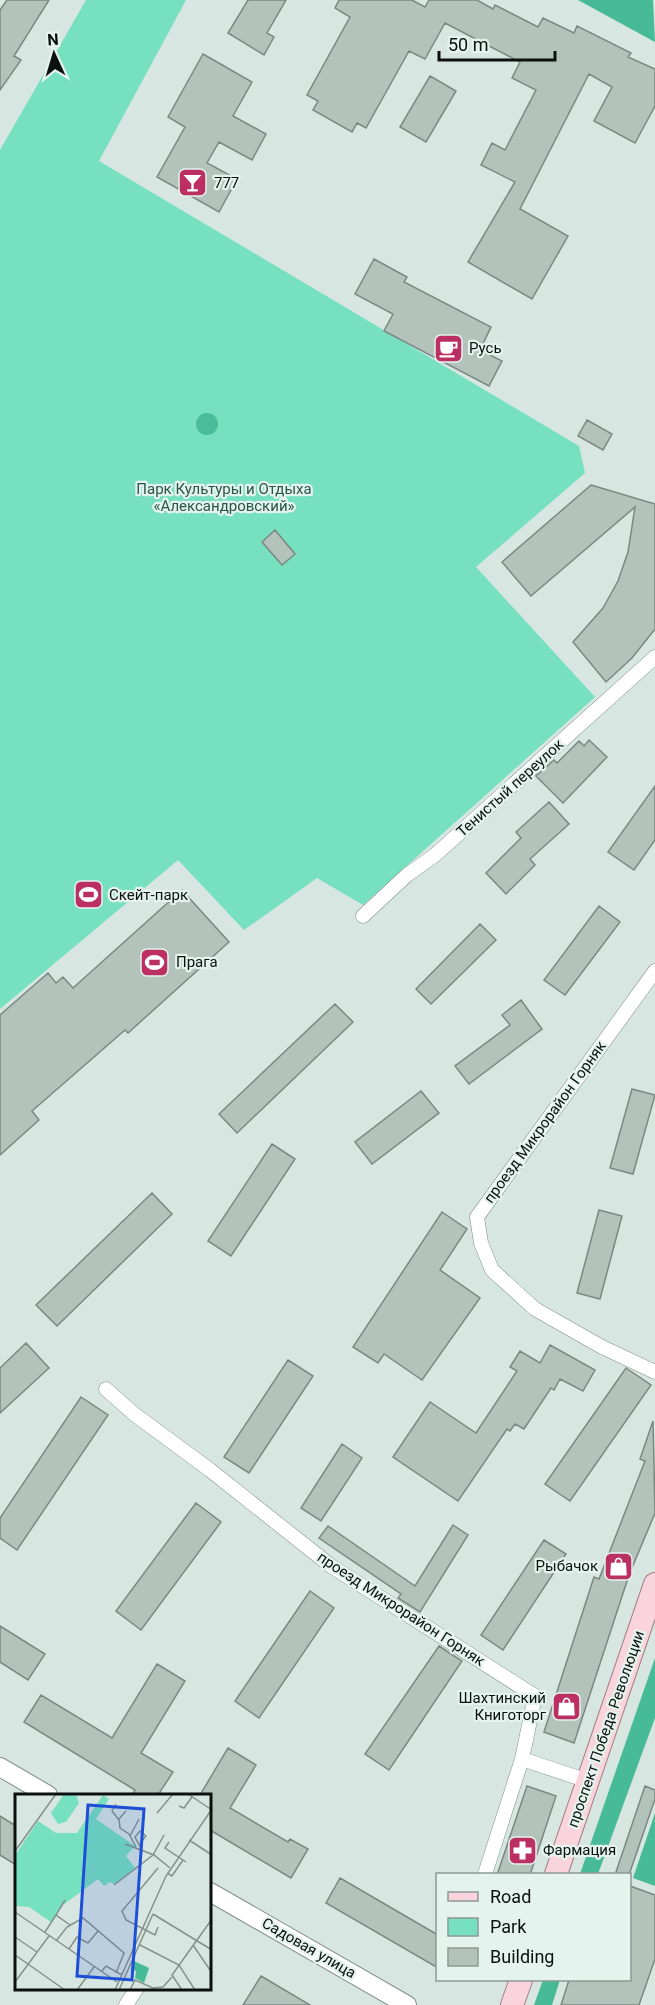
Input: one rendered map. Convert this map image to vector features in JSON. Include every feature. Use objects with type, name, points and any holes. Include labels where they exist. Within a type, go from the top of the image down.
[{"type":"main road","name":"проспект Победа Революции","points":[[557,1873],[655,1584]]},
{"type":"main road","points":[[512,2005],[521,1981]]},
{"type":"street","name":"Тенистый переулок","points":[[363,916],[407,875],[435,855],[655,657]]},
{"type":"street","name":"проезд Микрорайон Горняк","points":[[655,971],[477,1217],[481,1243],[492,1270],[535,1309],[602,1347],[655,1372]]},
{"type":"street","name":"проезд Микрорайон Горняк","points":[[106,1389],[134,1414],[210,1470],[331,1566],[535,1696],[522,1759],[486,1873]]},
{"type":"street","points":[[522,1759],[588,1781]]},
{"type":"street","points":[[0,1767],[46,1794]]},
{"type":"street","name":"Садовая улица","points":[[212,1893],[407,2005]]},
{"type":"street","points":[[126,2005],[135,1990]]},
{"type":"green space","name":"Парк Культуры и Отдыха «Александровский»","points":[[86,0],[186,0],[99,161],[579,446],[585,473],[476,567],[595,697],[363,905],[317,878],[244,930],[178,860],[0,1009],[0,150]]},
{"type":"shaded area","points":[[578,0],[653,0],[655,42]]},
{"type":"shaded area","points":[[207,413],[215,416],[218,424],[215,432],[207,435],[199,432],[196,424],[199,416]]},
{"type":"shaded area","points":[[655,1658],[655,1718],[598,1873],[580,1873]]},
{"type":"shaded area","points":[[655,1813],[655,1886],[633,1878]]},
{"type":"shaded area","points":[[543,1981],[560,1981],[552,2005],[534,2005]]},
{"type":"building","points":[[7,0],[49,0],[14,56],[21,60],[0,90],[0,10]]},
{"type":"building","points":[[248,0],[286,0],[267,33],[274,37],[264,55],[228,33]]},
{"type":"building","points":[[339,0],[412,0],[425,7],[429,0],[477,0],[493,9],[495,5],[538,27],[543,18],[574,33],[577,26],[631,53],[628,57],[655,69],[655,106],[635,143],[594,121],[612,87],[589,74],[520,209],[568,236],[532,299],[468,262],[515,182],[481,165],[492,143],[505,150],[536,90],[512,78],[520,62],[445,23],[425,59],[409,51],[366,128],[357,123],[352,132],[313,110],[318,101],[307,95],[350,17],[335,8]]},
{"type":"building","points":[[203,54],[252,82],[233,116],[266,134],[252,160],[219,142],[207,163],[237,179],[219,212],[157,177],[185,127],[168,117]]},
{"type":"building","points":[[430,76],[456,91],[426,142],[400,127]]},
{"type":"building","points":[[374,259],[407,277],[404,282],[491,327],[480,350],[502,361],[489,386],[384,331],[393,314],[355,294]]},
{"type":"building","points":[[587,420],[612,434],[603,450],[578,436]]},
{"type":"building","points":[[591,485],[655,504],[655,629],[632,658],[606,682],[573,642],[603,608],[618,581],[628,552],[635,507],[531,596],[502,562]]},
{"type":"building","points":[[275,530],[295,554],[282,565],[262,542]]},
{"type":"building","points":[[589,740],[607,757],[563,803],[536,776],[554,760],[557,763],[579,741],[584,746]]},
{"type":"building","points":[[655,786],[655,840],[634,870],[608,852]]},
{"type":"building","points":[[549,802],[569,824],[530,859],[535,865],[506,894],[486,873],[521,838],[516,832]]},
{"type":"building","points":[[182,890],[229,942],[128,1033],[125,1030],[32,1111],[39,1120],[0,1155],[0,1015],[48,973],[56,983],[63,977],[73,988]]},
{"type":"building","points":[[599,906],[620,922],[565,995],[544,980]]},
{"type":"building","points":[[480,924],[496,940],[431,1004],[416,989]]},
{"type":"building","points":[[521,1000],[542,1029],[469,1084],[455,1066],[510,1025],[502,1015]]},
{"type":"building","points":[[335,1004],[353,1022],[237,1133],[219,1114]]},
{"type":"building","points":[[632,1089],[655,1095],[633,1174],[610,1168]]},
{"type":"building","points":[[421,1091],[439,1113],[372,1164],[355,1142]]},
{"type":"building","points":[[272,1144],[295,1159],[231,1256],[208,1241]]},
{"type":"building","points":[[152,1193],[172,1214],[57,1326],[36,1305]]},
{"type":"building","points":[[599,1210],[622,1216],[600,1299],[577,1293]]},
{"type":"building","points":[[442,1212],[467,1229],[440,1270],[480,1298],[422,1380],[384,1354],[378,1363],[353,1347]]},
{"type":"building","points":[[26,1343],[49,1368],[0,1413],[0,1368]]},
{"type":"building","points":[[550,1345],[595,1370],[583,1391],[560,1379],[554,1390],[551,1388],[524,1429],[515,1424],[510,1431],[507,1429],[458,1501],[393,1457],[430,1402],[476,1433],[517,1371],[510,1367],[520,1351],[540,1363]]},
{"type":"building","points":[[288,1360],[313,1376],[249,1473],[224,1457]]},
{"type":"building","points":[[626,1368],[651,1385],[570,1501],[545,1484]]},
{"type":"building","points":[[81,1397],[108,1415],[17,1550],[0,1538],[0,1518]]},
{"type":"building","points":[[653,1421],[655,1513],[629,1575],[574,1743],[544,1732],[594,1577],[599,1579],[645,1461],[640,1459]]},
{"type":"building","points":[[342,1444],[362,1458],[321,1521],[301,1508]]},
{"type":"building","points":[[196,1503],[221,1522],[141,1630],[116,1611]]},
{"type":"building","points":[[453,1525],[468,1535],[420,1612],[398,1598],[401,1594],[319,1538],[328,1526],[415,1586]]},
{"type":"building","points":[[544,1540],[566,1554],[503,1650],[481,1635]]},
{"type":"building","points":[[310,1591],[334,1608],[259,1718],[235,1701]]},
{"type":"building","points":[[0,1626],[45,1654],[28,1680],[0,1662]]},
{"type":"building","points":[[439,1646],[462,1661],[389,1770],[365,1754]]},
{"type":"building","points":[[157,1664],[185,1681],[141,1753],[173,1772],[159,1794],[133,1794],[135,1790],[24,1722],[41,1695],[112,1738]]},
{"type":"building","points":[[228,1748],[256,1765],[230,1808],[288,1842],[290,1839],[308,1849],[291,1878],[212,1831],[212,1794],[201,1794]]},
{"type":"building","points":[[527,1786],[556,1796],[531,1873],[498,1873]]},
{"type":"building","points":[[645,1786],[655,1790],[655,1799],[630,1873],[616,1873]]},
{"type":"building","points":[[0,1816],[15,1825],[15,1864],[0,1855]]},
{"type":"building","points":[[340,1878],[436,1934],[436,1967],[326,1903]]},
{"type":"building","points":[[631,1886],[655,1895],[655,1959],[639,2005],[561,2005],[569,1981],[631,1981]]},
{"type":"building","points":[[261,1976],[310,2005],[243,2005]]},
{"type":"place","name":"777","points":[[193,183]]},
{"type":"place","name":"Русь","points":[[448,348]]},
{"type":"place","name":"Скейт-парк","points":[[88,895]]},
{"type":"place","name":"Прага","points":[[155,962]]},
{"type":"place","name":"Рыбачок","points":[[619,1566]]},
{"type":"place","name":"Шахтинский Книготорг","points":[[567,1707]]},
{"type":"place","name":"Фармация","points":[[522,1850]]}]
